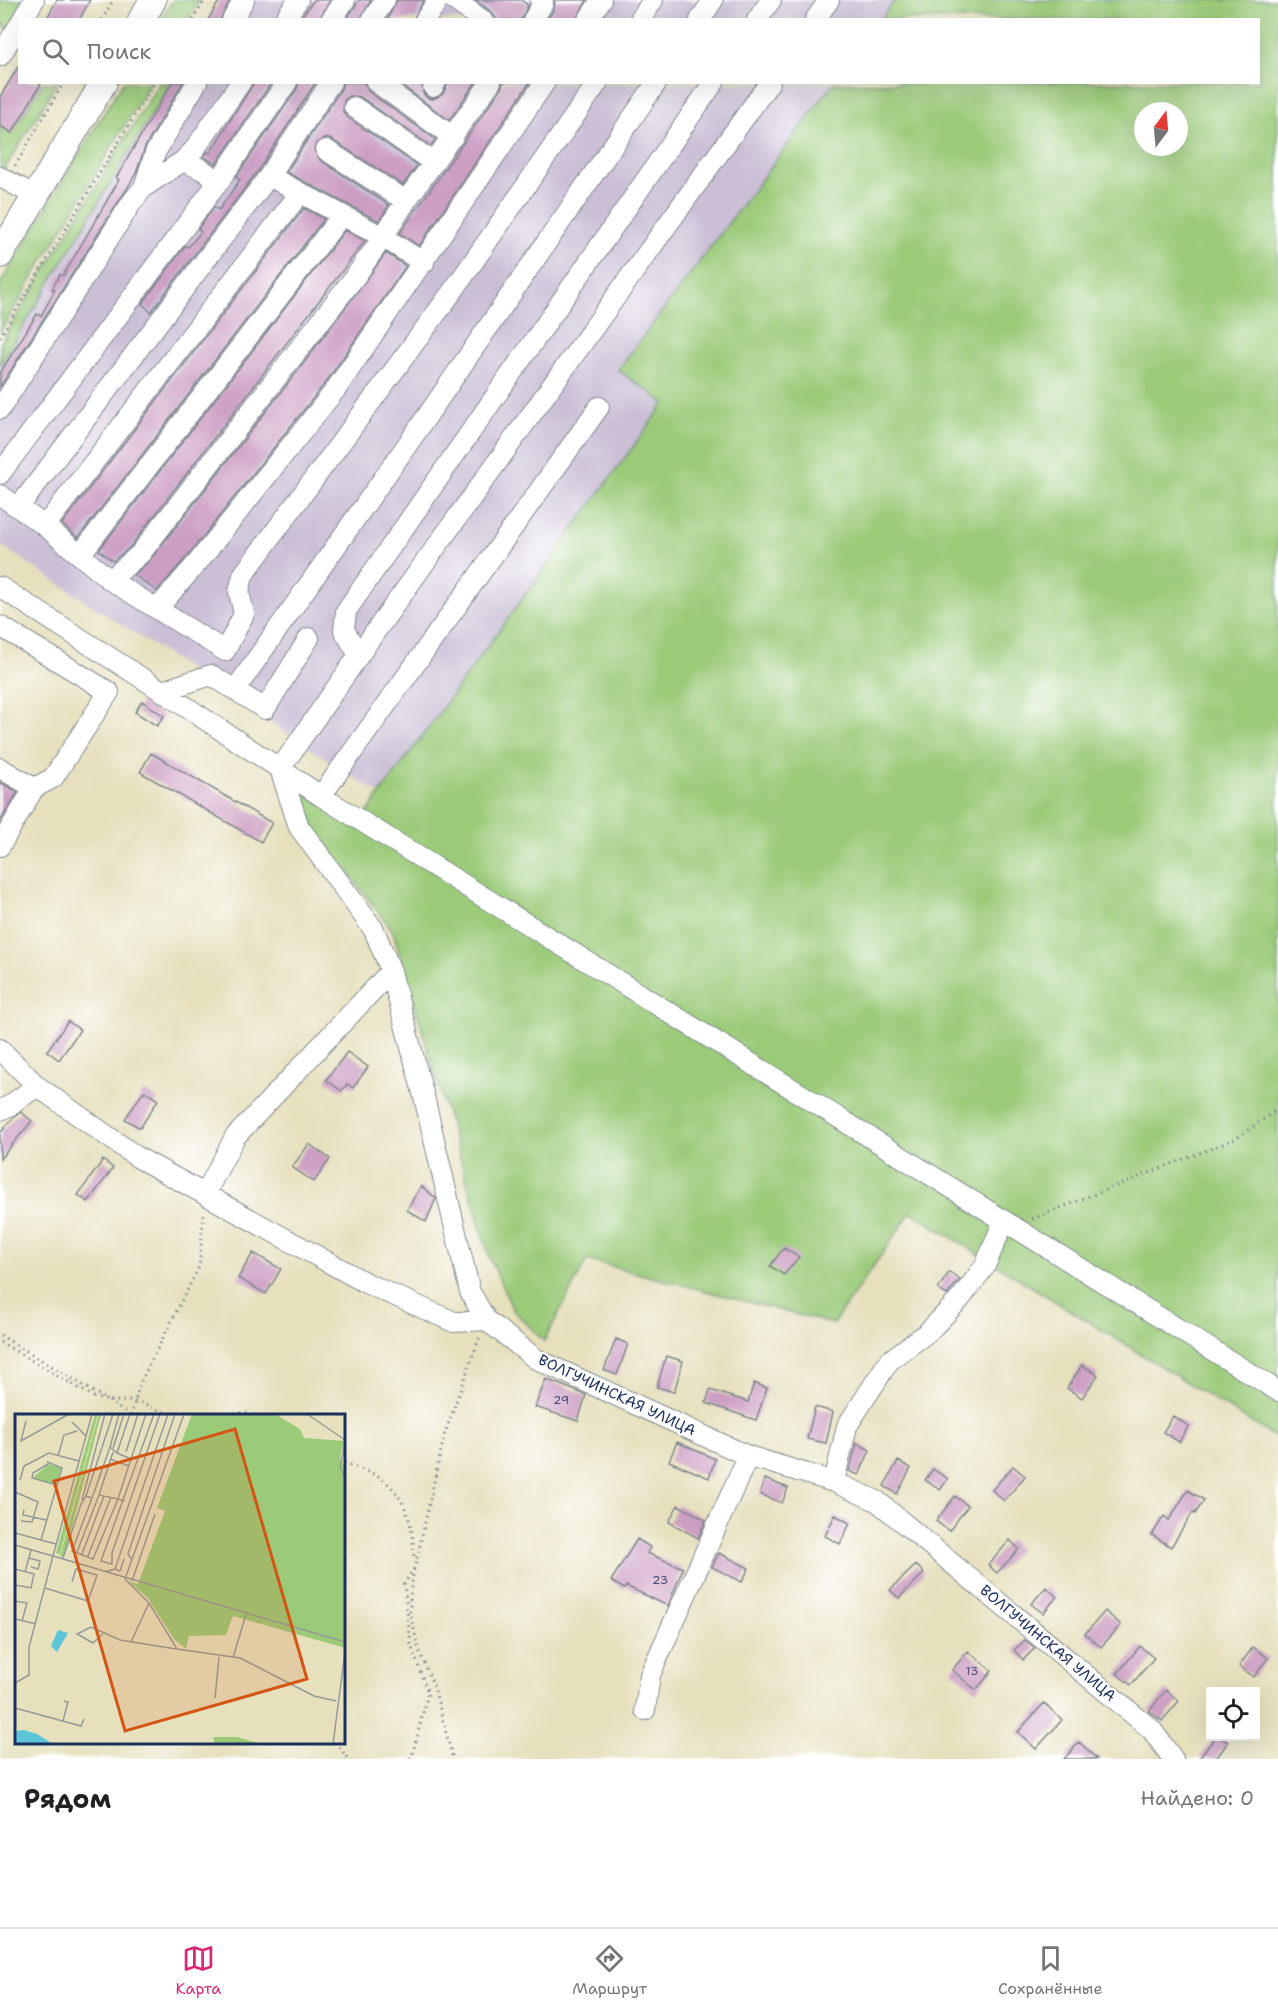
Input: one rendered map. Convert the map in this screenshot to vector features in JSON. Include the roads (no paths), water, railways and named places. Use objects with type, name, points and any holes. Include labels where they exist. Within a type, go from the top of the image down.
[{"type":"main road","points":[[142,18],[153,0]]},
{"type":"main road","points":[[0,255],[103,84]]},
{"type":"street","points":[[23,18],[34,0]]},
{"type":"street","points":[[233,18],[244,0]]},
{"type":"street","points":[[285,18],[298,0]]},
{"type":"street","points":[[332,18],[345,0]]},
{"type":"street","points":[[373,18],[385,0]]},
{"type":"street","points":[[426,18],[438,0]]},
{"type":"street","points":[[454,0],[478,18]]},
{"type":"street","points":[[589,18],[601,0]]},
{"type":"street","points":[[641,18],[653,0]]},
{"type":"street","points":[[701,18],[713,0]]},
{"type":"street","points":[[758,18],[771,0]]},
{"type":"street","points":[[816,18],[829,0]]},
{"type":"street","points":[[0,56],[11,30]]},
{"type":"street","points":[[144,187],[155,153],[196,84]]},
{"type":"street","points":[[0,409],[132,202],[144,187],[183,161],[194,150],[240,84]]},
{"type":"street","points":[[0,474],[219,182],[286,84]]},
{"type":"street","points":[[19,507],[270,176],[330,84]]},
{"type":"street","points":[[379,84],[453,136]]},
{"type":"street","points":[[110,580],[140,554],[351,282],[490,84]]},
{"type":"street","points":[[158,609],[336,389],[424,263],[544,84]]},
{"type":"street","points":[[162,691],[211,675],[244,614],[239,592],[243,574],[455,288],[597,84]]},
{"type":"street","points":[[235,690],[656,84]]},
{"type":"street","points":[[359,655],[344,630],[346,611],[713,84]]},
{"type":"street","points":[[280,769],[359,655],[769,84]]},
{"type":"street","points":[[354,107],[434,163]]},
{"type":"street","points":[[326,150],[406,201]]},
{"type":"street","points":[[183,161],[201,169],[219,182]]},
{"type":"street","points":[[270,176],[383,237],[424,263]]},
{"type":"street","points":[[3,179],[36,196]]},
{"type":"street","points":[[45,526],[300,193]]},
{"type":"street","points":[[80,555],[342,215]]},
{"type":"street","points":[[321,796],[599,407]]},
{"type":"street","points":[[0,495],[45,526],[110,580],[225,651]]},
{"type":"street","points":[[0,587],[321,796],[1278,1391]]},
{"type":"street","points":[[0,626],[109,692],[53,778],[34,788],[0,846]]},
{"type":"street","points":[[211,675],[265,710],[309,638]]},
{"type":"street","points":[[0,768],[34,788]]},
{"type":"street","name":"ВОЛГУЧИНСКАЯ УЛИЦА","points":[[280,769],[299,827],[374,930],[391,971],[425,1101],[470,1292],[486,1320],[536,1359],[748,1456],[834,1482],[877,1501],[1152,1730],[1173,1759]]},
{"type":"street","points":[[205,1194],[235,1137],[391,971]]},
{"type":"street","points":[[0,1049],[38,1086],[137,1157],[377,1288],[454,1322],[486,1320]]},
{"type":"street","points":[[0,1110],[38,1086]]},
{"type":"street","points":[[834,1482],[847,1426],[889,1361],[928,1332],[961,1298],[985,1266],[1009,1224]]},
{"type":"street","points":[[645,1710],[650,1674],[748,1456]]}]
